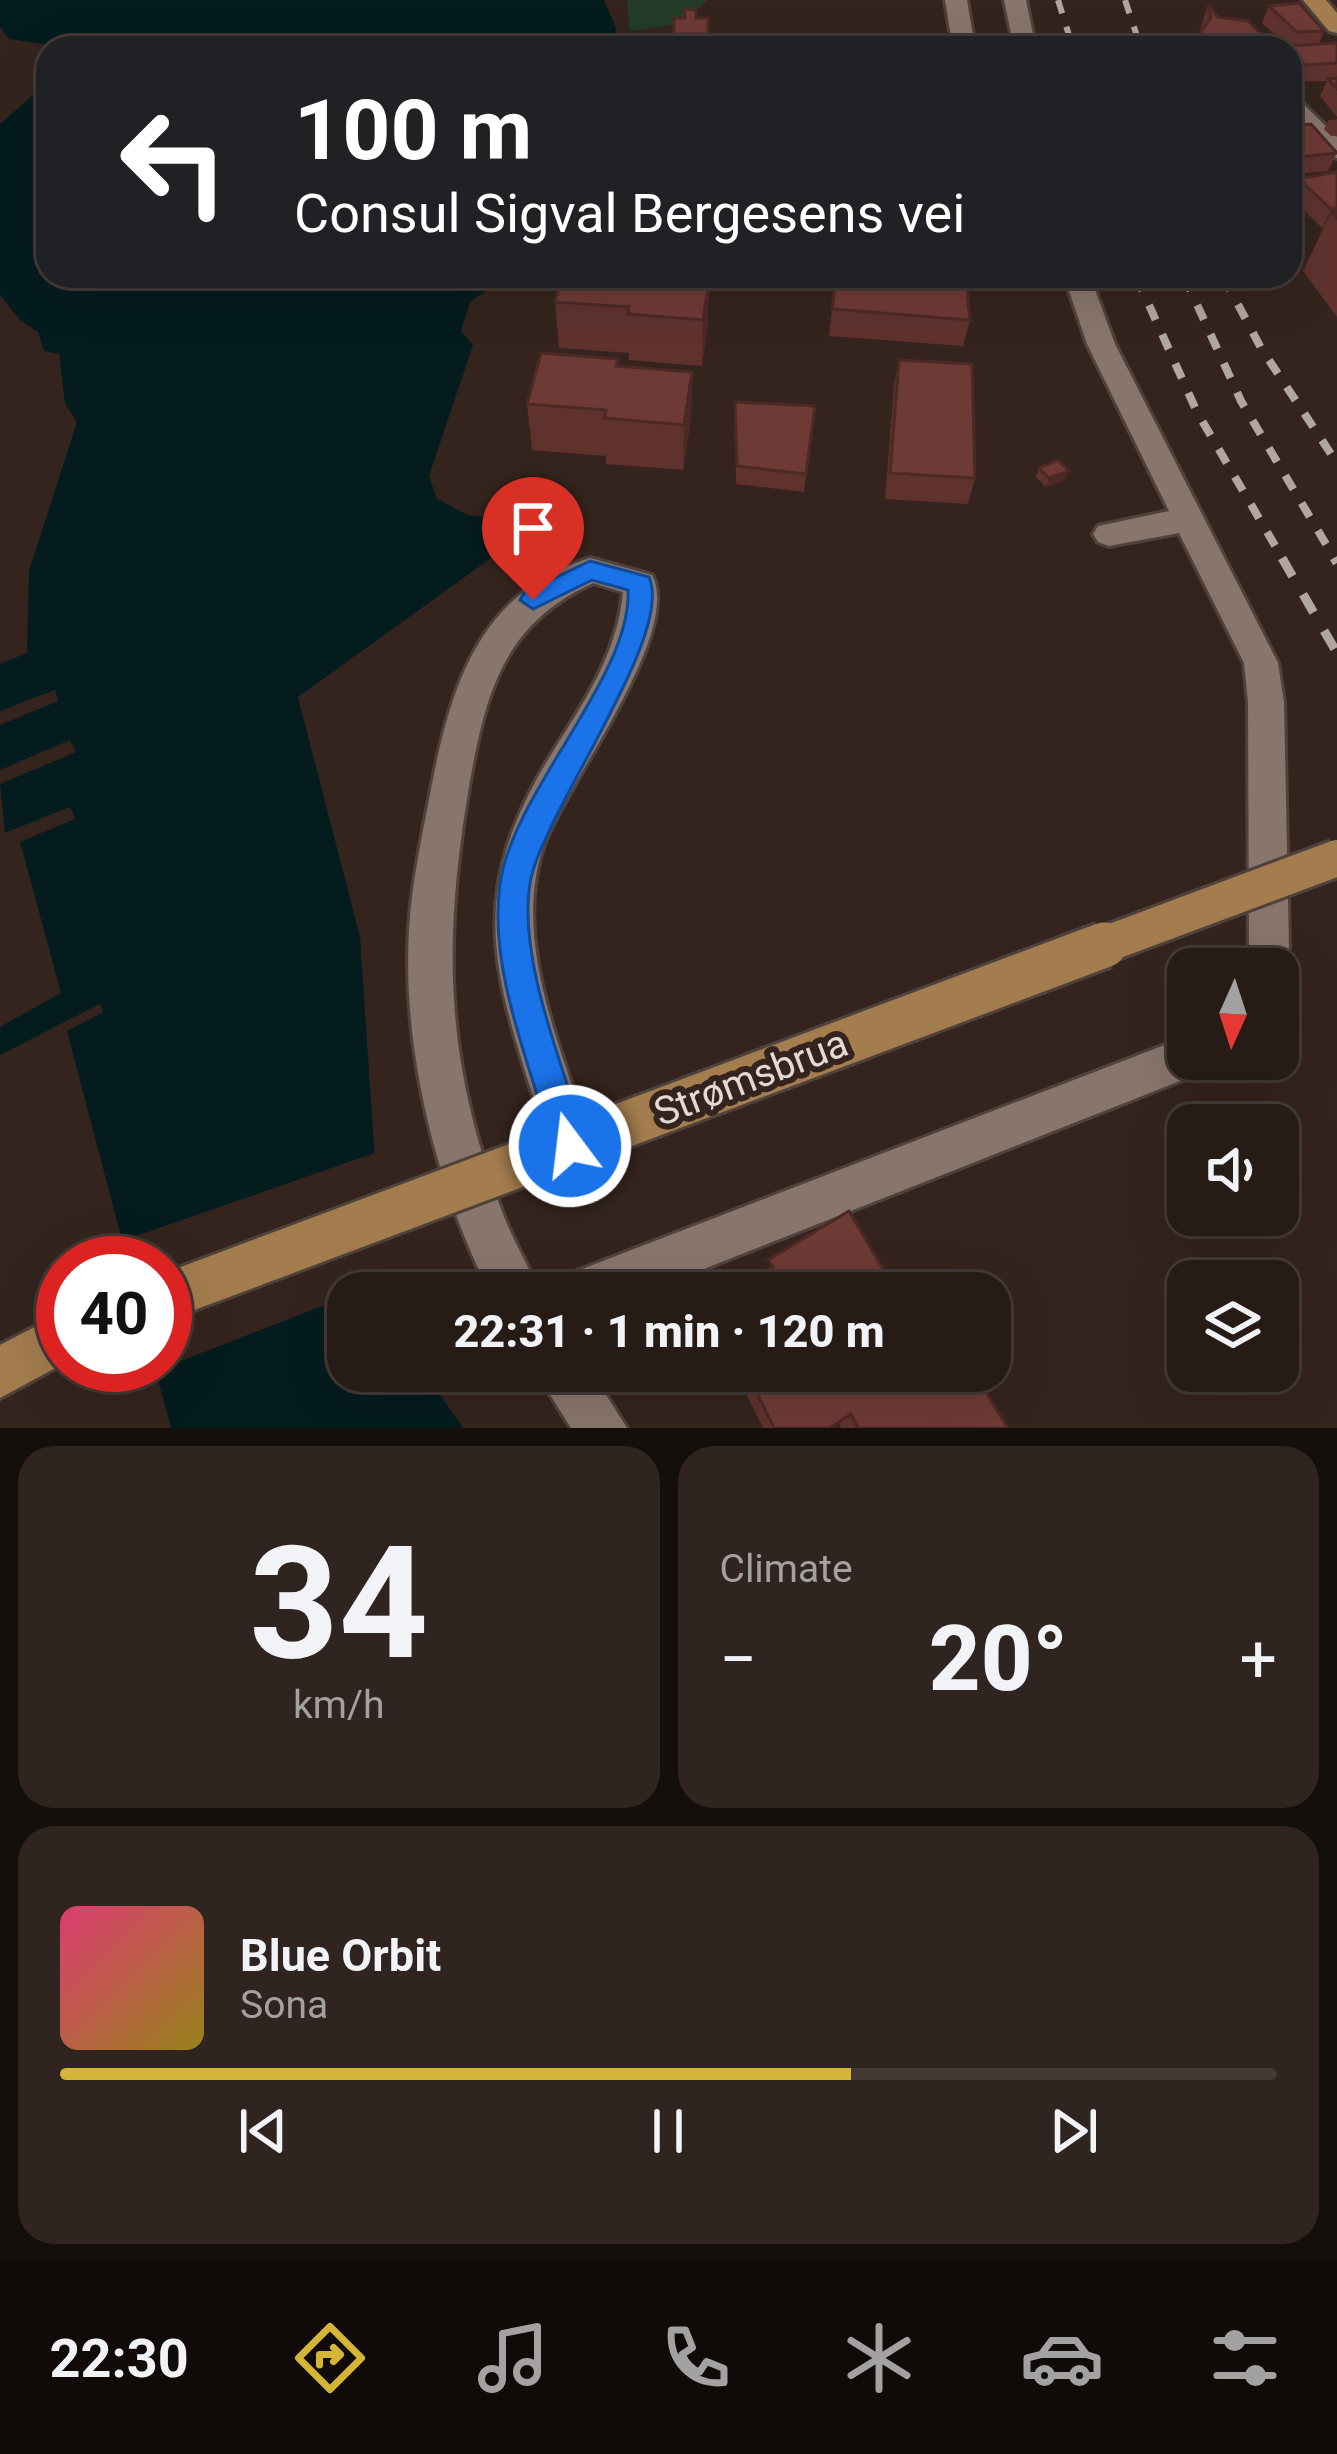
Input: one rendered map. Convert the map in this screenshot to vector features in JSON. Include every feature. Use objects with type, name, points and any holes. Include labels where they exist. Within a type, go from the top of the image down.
[{"type":"main road","points":[[1314,0],[1337,26]]},
{"type":"main road","name":"Strømsbrua","points":[[192,1287],[1337,858]]},
{"type":"main road","points":[[0,1352],[36,1344]]},
{"type":"main road","points":[[0,1373],[36,1351]]},
{"type":"street","points":[[956,0],[962,36]]},
{"type":"street","points":[[1015,0],[1022,36]]},
{"type":"street","points":[[1302,116],[1337,151]]},
{"type":"street","points":[[1081,288],[1101,344],[1261,663],[1266,702],[1268,948]]},
{"type":"street","points":[[1109,534],[1190,519]]},
{"type":"street","points":[[508,1272],[470,1178],[434,1024],[429,952],[433,886],[459,741],[498,641],[533,600],[590,570],[640,584],[641,611],[607,690],[526,842],[515,884],[514,932],[526,991],[570,1146]]},
{"type":"street","points":[[636,1272],[1167,1065]]},
{"type":"street","points":[[575,1392],[602,1428]]},
{"type":"green space","points":[[627,0],[707,0],[684,23],[630,31]]},
{"type":"water","points":[[0,0],[604,0],[616,28],[616,36],[80,36],[90,32],[36,36],[36,43],[9,39],[0,27]]},
{"type":"water","points":[[36,92],[36,288],[490,288],[470,302],[461,331],[473,345],[429,476],[437,499],[468,515],[506,519],[498,553],[298,697],[360,937],[382,1272],[327,1272],[327,1392],[438,1392],[463,1428],[171,1428],[161,1392],[192,1392],[192,1236],[121,1236],[67,1031],[103,1012],[100,1004],[0,1055],[0,1027],[61,993],[20,842],[75,819],[70,807],[5,833],[0,784],[76,752],[70,740],[0,770],[0,725],[58,701],[55,690],[0,711],[0,664],[27,653],[29,571],[77,422],[65,403],[59,354],[44,351],[38,332],[20,320],[0,295],[0,124]]},
{"type":"pier","points":[[380,1151],[388,1272],[327,1272],[327,1304],[192,1357],[192,1236],[136,1236]]},
{"type":"building","points":[[1299,3],[1324,31],[1297,32],[1269,6]]},
{"type":"building","points":[[1208,5],[1218,17],[1248,21],[1263,36],[1198,36],[1211,18]]},
{"type":"building","points":[[684,9],[696,10],[696,18],[708,18],[708,34],[674,34],[674,18],[685,18]]},
{"type":"building","points":[[1337,43],[1337,63],[1305,65],[1302,45]]},
{"type":"building","points":[[1311,124],[1337,153],[1302,157],[1302,125]]},
{"type":"building","points":[[1337,172],[1337,208],[1331,209],[1302,178]]},
{"type":"building","points":[[559,288],[708,288],[703,320],[628,314],[629,307],[555,302]]},
{"type":"building","points":[[835,288],[967,288],[970,320],[832,309]]},
{"type":"building","points":[[541,353],[618,359],[616,366],[692,372],[684,425],[604,418],[606,410],[527,404]]},
{"type":"building","points":[[899,360],[972,364],[975,478],[890,473]]},
{"type":"building","points":[[735,402],[815,406],[806,474],[737,466]]},
{"type":"building","points":[[1058,460],[1069,471],[1049,478],[1039,468]]},
{"type":"building","points":[[849,1211],[885,1272],[764,1272],[773,1267],[768,1260]]},
{"type":"building","points":[[756,1392],[986,1392],[1008,1428],[858,1428],[851,1414],[830,1428],[774,1428]]},
{"type":"railway","points":[[1058,0],[1069,36]]},
{"type":"railway","points":[[1125,0],[1137,36]]},
{"type":"railway","points":[[1141,288],[1197,412],[1284,561]]},
{"type":"railway","points":[[1189,288],[1241,401],[1336,561]]},
{"type":"railway","points":[[1229,288],[1261,348],[1337,463]]},
{"type":"railway","points":[[1282,558],[1337,653]]},
{"type":"railway","points":[[1334,558],[1337,563]]},
{"type":"route","points":[[533,600],[590,570],[640,584],[641,611],[628,650],[526,842],[515,884],[514,932],[526,991],[570,1146]]}]
